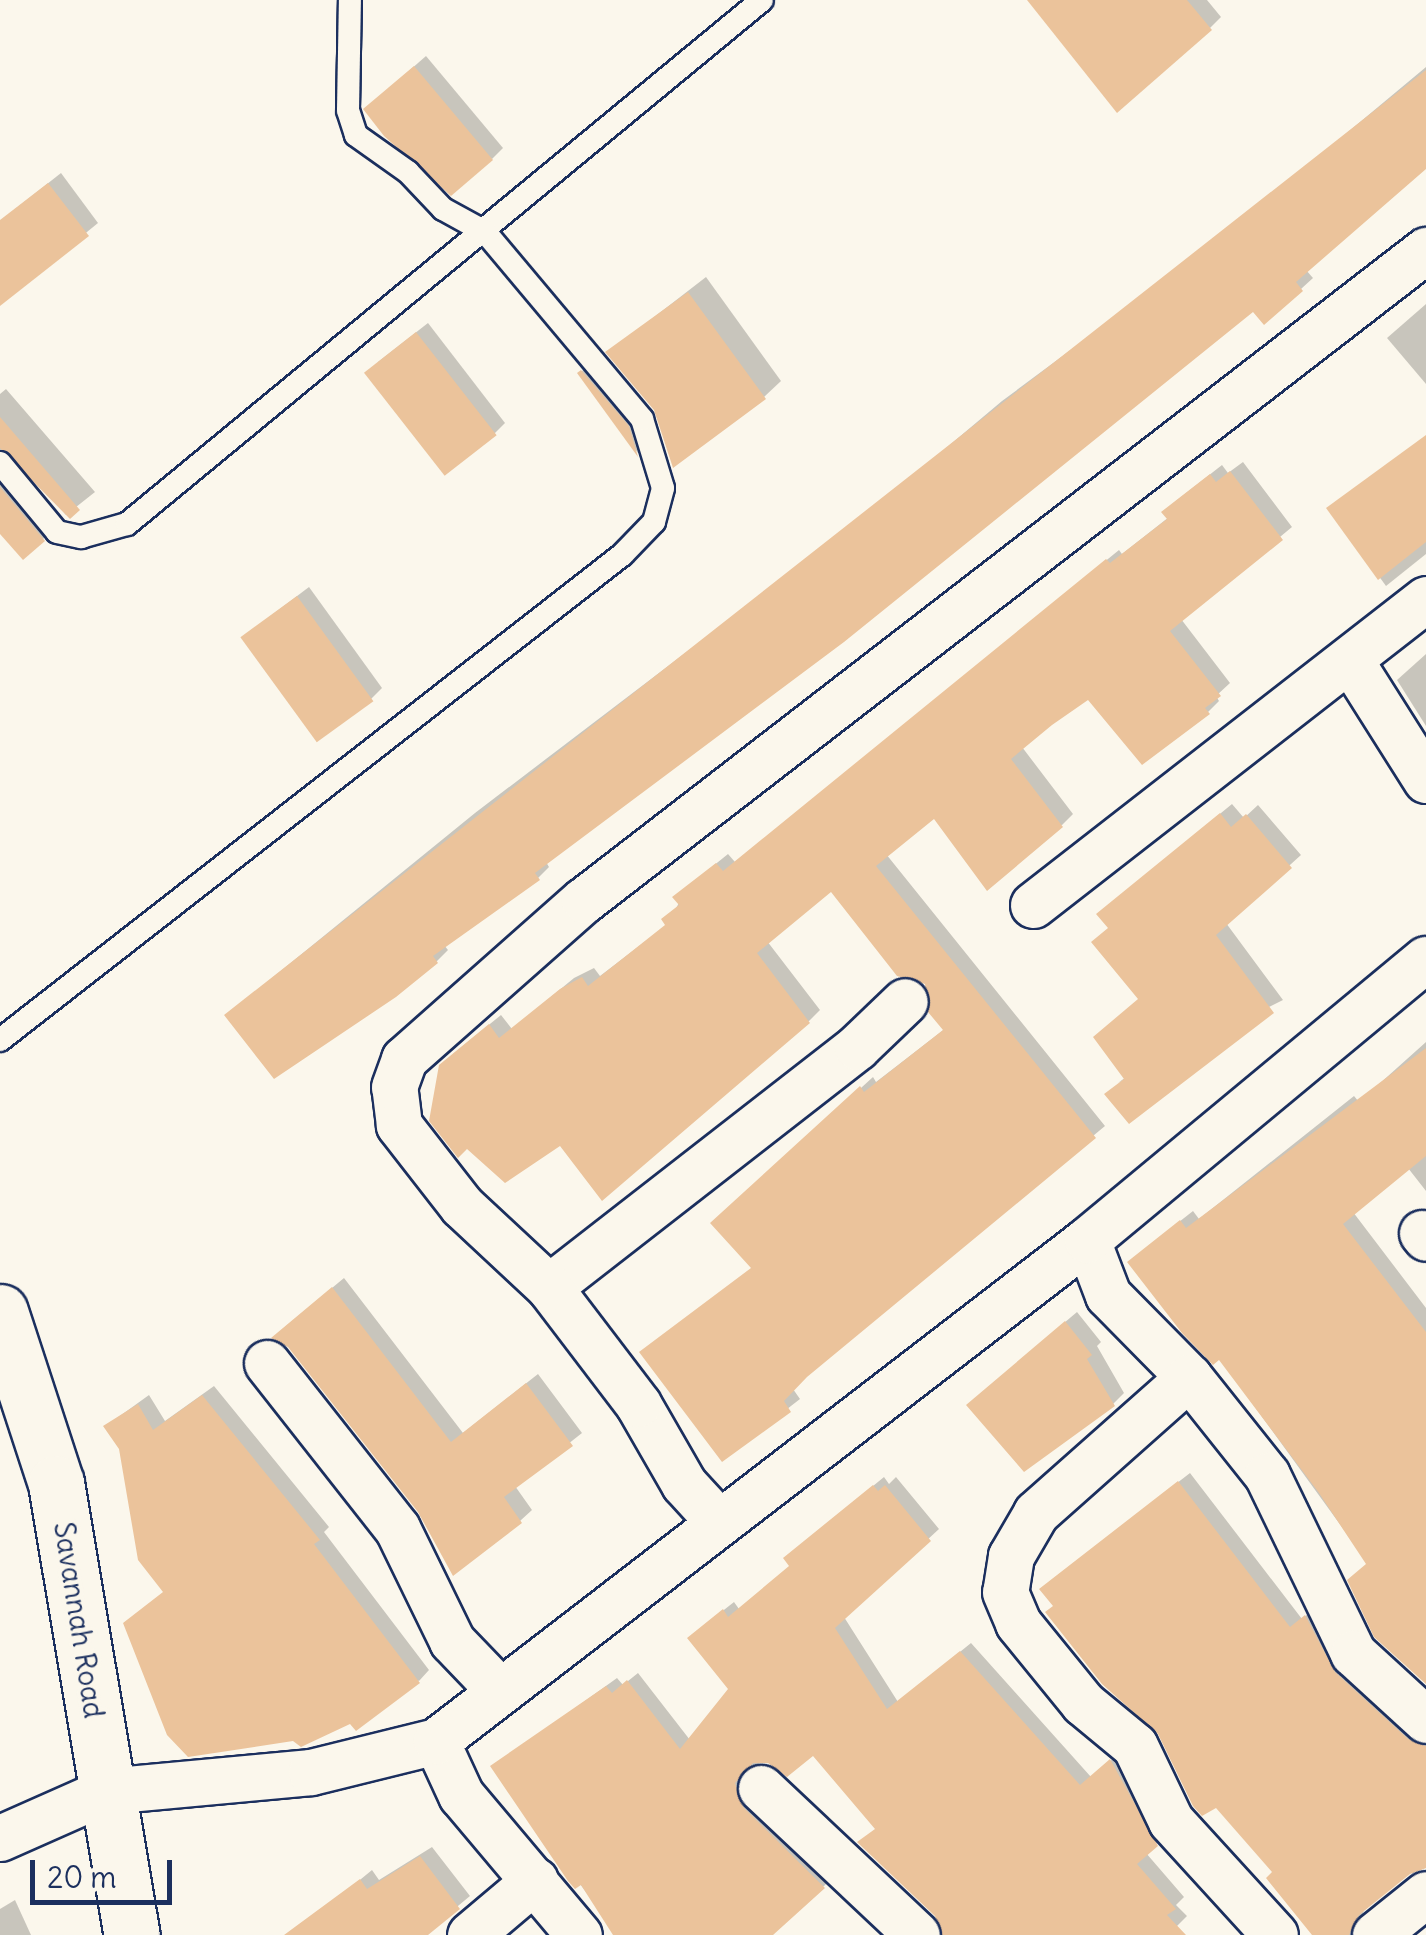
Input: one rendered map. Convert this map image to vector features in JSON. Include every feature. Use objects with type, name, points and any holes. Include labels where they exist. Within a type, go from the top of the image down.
[{"type":"main road","name":"Savannah Road","points":[[0,1312],[56,1483],[132,1935]]},
{"type":"street","points":[[717,1520],[684,1484],[638,1404],[548,1287],[462,1206],[398,1126],[394,1086],[404,1059],[584,900],[1426,250]]},
{"type":"street","points":[[1033,905],[1426,600]]},
{"type":"street","points":[[1350,660],[1426,780]]},
{"type":"street","points":[[0,1838],[106,1792],[311,1772],[436,1741],[497,1688],[627,1598],[717,1520],[1087,1240],[1426,958]]},
{"type":"street","points":[[548,1287],[857,1048],[905,1001]]},
{"type":"street","points":[[1087,1240],[1108,1294],[1189,1377],[1267,1475],[1353,1652],[1426,1720]]},
{"type":"street","points":[[267,1363],[397,1528],[452,1641],[497,1688]]},
{"type":"street","points":[[1189,1377],[1036,1513],[1011,1556],[1005,1592],[1018,1622],[1082,1703],[1135,1746],[1171,1821],[1275,1935]]},
{"type":"street","points":[[436,1741],[461,1795],[580,1935]]},
{"type":"street","points":[[760,1788],[917,1935]]},
{"type":"street","points":[[470,1935],[535,1880]]},
{"type":"street","points":[[1375,1935],[1426,1894]]},
{"type":"lane","points":[[0,1040],[622,555],[654,522],[663,488],[642,419],[485,232],[444,209],[408,172],[356,135],[348,110],[350,0]]},
{"type":"lane","points":[[0,463],[57,532],[80,537],[127,524],[762,0]]},
{"type":"building","points":[[1027,0],[1187,0],[1212,30],[1117,113]]},
{"type":"building","points":[[414,66],[493,160],[451,196],[384,136],[363,109]]},
{"type":"building","points":[[1426,70],[1426,169],[1296,282],[1303,291],[1264,325],[1253,312],[844,642],[535,873],[540,880],[433,956],[438,963],[396,997],[274,1079],[224,1015]]},
{"type":"building","points":[[48,183],[89,236],[0,306],[0,220]]},
{"type":"building","points":[[688,292],[766,399],[673,468],[654,410],[605,352]]},
{"type":"building","points":[[416,332],[497,435],[445,476],[364,373]]},
{"type":"building","points":[[581,370],[629,426],[638,457],[577,373]]},
{"type":"building","points":[[0,417],[80,510],[70,519],[0,448]]},
{"type":"building","points":[[1426,435],[1426,542],[1378,580],[1326,508]]},
{"type":"building","points":[[1230,471],[1283,540],[1170,631],[1221,696],[1205,708],[1210,714],[1142,765],[1088,700],[1052,725],[1011,759],[1063,827],[987,891],[934,819],[876,866],[1096,1138],[807,1377],[784,1401],[791,1412],[722,1462],[639,1352],[751,1268],[710,1223],[860,1086],[864,1092],[943,1030],[928,1012],[925,984],[897,976],[831,892],[757,953],[810,1023],[602,1201],[560,1146],[505,1183],[467,1149],[458,1158],[429,1121],[439,1065],[489,1024],[499,1038],[560,989],[582,977],[588,986],[665,925],[661,919],[679,905],[672,897],[716,863],[723,871],[1106,559],[1110,563],[1167,519],[1161,512],[1210,474],[1216,482]]},
{"type":"building","points":[[0,487],[45,541],[23,560],[0,534]]},
{"type":"building","points":[[297,596],[373,701],[317,742],[240,637]]},
{"type":"building","points":[[1220,813],[1231,827],[1246,814],[1292,868],[1216,935],[1274,1013],[1129,1124],[1104,1094],[1124,1079],[1093,1037],[1138,999],[1091,942],[1108,928],[1096,914]]},
{"type":"building","points":[[1426,1048],[1426,1156],[1343,1224],[1426,1332],[1426,1684],[1374,1637],[1347,1580],[1366,1564],[1319,1493],[1219,1360],[1213,1365],[1182,1333],[1127,1262],[1180,1220],[1186,1228]]},
{"type":"building","points":[[332,1287],[451,1442],[526,1383],[573,1446],[504,1497],[522,1523],[453,1576],[418,1512],[288,1347],[271,1338]]},
{"type":"building","points":[[1065,1321],[1092,1355],[1087,1359],[1115,1406],[1024,1472],[966,1405]]},
{"type":"building","points":[[202,1395],[320,1540],[314,1544],[420,1683],[356,1731],[350,1724],[301,1747],[293,1741],[188,1757],[167,1735],[123,1623],[163,1592],[138,1560],[119,1449],[103,1426],[138,1404],[153,1430]]},
{"type":"building","points":[[1178,1481],[1290,1627],[1305,1615],[1335,1672],[1408,1739],[1426,1746],[1426,1868],[1410,1874],[1359,1915],[1349,1935],[1312,1935],[1266,1878],[1272,1872],[1216,1808],[1202,1816],[1193,1806],[1158,1734],[1102,1684],[1045,1612],[1053,1606],[1039,1589]]},
{"type":"building","points":[[873,1485],[878,1491],[885,1485],[931,1541],[835,1628],[887,1709],[960,1651],[1080,1785],[1110,1759],[1158,1846],[1137,1864],[1176,1909],[1167,1915],[1186,1935],[942,1935],[935,1916],[857,1842],[875,1829],[813,1756],[787,1777],[768,1763],[753,1763],[735,1783],[743,1807],[825,1888],[773,1935],[613,1935],[581,1885],[575,1889],[568,1881],[490,1766],[606,1686],[612,1693],[627,1680],[680,1749],[728,1689],[687,1638],[723,1609],[728,1617],[789,1566],[783,1558]]},
{"type":"building","points":[[420,1856],[460,1909],[428,1935],[284,1935],[360,1879],[367,1889]]}]
